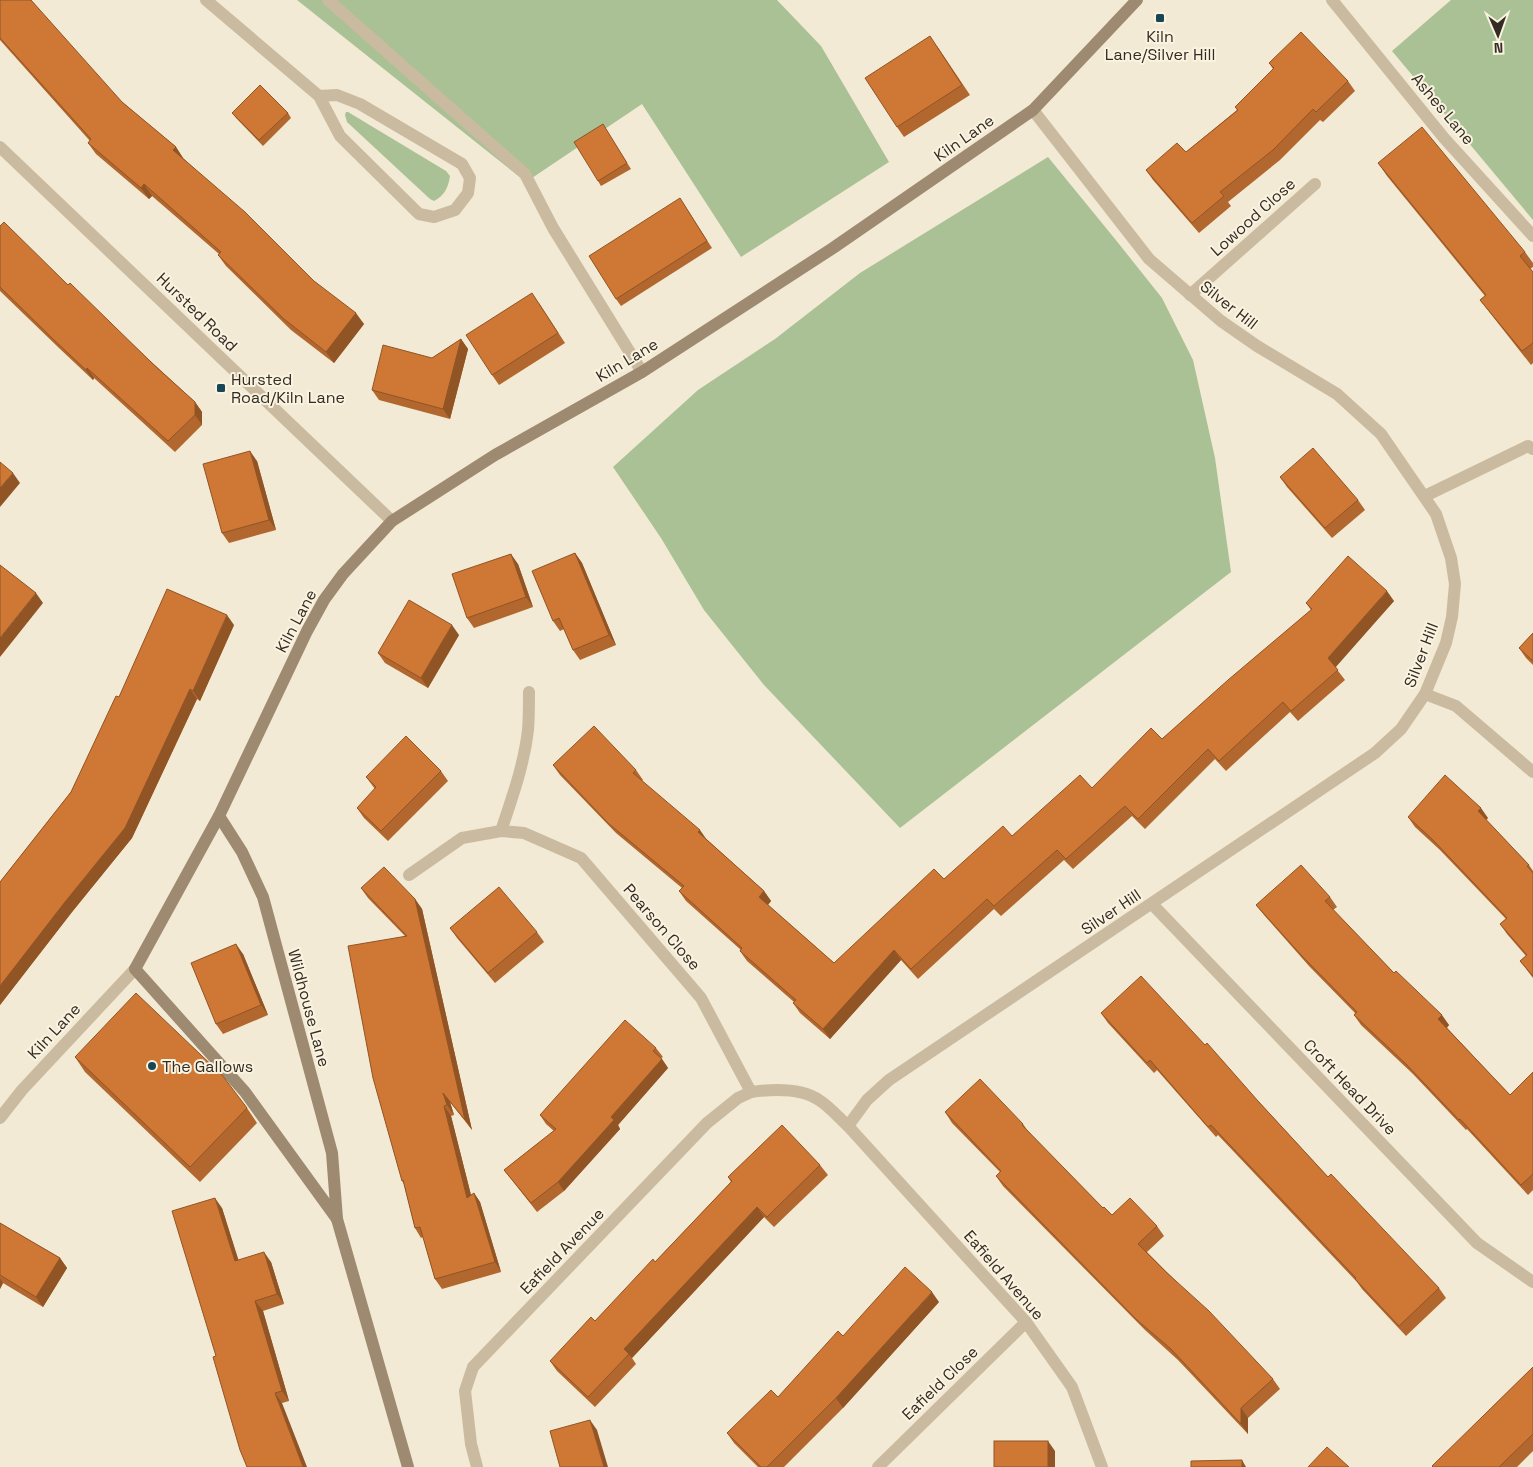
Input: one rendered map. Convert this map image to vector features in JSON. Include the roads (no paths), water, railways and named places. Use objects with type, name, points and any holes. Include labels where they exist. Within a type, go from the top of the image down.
[{"type":"main road","name":"Kiln Lane","points":[[135,969],[219,816],[307,631],[324,600],[342,574],[392,521],[496,455],[642,372],[833,248],[1034,110],[1137,0]]},
{"type":"main road","name":"Wildhouse Lane","points":[[219,816],[242,852],[263,897],[332,1153],[337,1219],[408,1467]]},
{"type":"main road","name":"Wildhouse Lane","points":[[135,969],[245,1092],[337,1219]]},
{"type":"street","points":[[206,0],[319,96],[340,136],[419,214],[434,217],[456,210],[468,193],[470,178],[462,164],[360,104],[337,95],[319,96]]},
{"type":"street","points":[[328,0],[525,174],[553,228],[642,372]]},
{"type":"street","name":"Ashes Lane","points":[[1332,0],[1444,138],[1533,236]]},
{"type":"street","name":"Silver Hill","points":[[848,1126],[866,1100],[889,1080],[1374,753],[1401,729],[1425,694],[1446,643],[1452,617],[1455,584],[1451,558],[1436,514],[1381,434],[1336,394],[1256,346],[1221,321],[1149,259],[1034,110]]},
{"type":"street","name":"Hursted Road","points":[[0,147],[392,521]]},
{"type":"street","name":"Lowood Close","points":[[1190,294],[1315,184]]},
{"type":"street","points":[[1424,496],[1528,446],[1533,449]]},
{"type":"street","points":[[501,831],[517,785],[523,759],[528,729],[529,692]]},
{"type":"street","points":[[1425,694],[1456,706],[1533,772]]},
{"type":"street","name":"Pearson Close","points":[[409,875],[462,838],[501,831],[524,833],[581,858],[701,998],[751,1092]]},
{"type":"street","name":"Croft Head Drive","points":[[1152,904],[1477,1243],[1533,1282]]},
{"type":"street","name":"Kiln Lane","points":[[0,1118],[22,1090],[135,969]]},
{"type":"street","points":[[751,1092],[772,1089],[805,1094],[819,1099],[848,1126]]},
{"type":"street","name":"Eafield Avenue","points":[[478,1467],[471,1444],[465,1392],[473,1367],[707,1123],[738,1098],[751,1092]]},
{"type":"street","name":"Eafield Avenue","points":[[848,1126],[1026,1322],[1072,1387],[1102,1467]]},
{"type":"street","name":"Eafield Close","points":[[878,1467],[1026,1322]]},
{"type":"place","name":"Kiln Lane/Silver Hill","points":[[1160,18]]},
{"type":"place","name":"Hursted Road/Kiln Lane","points":[[221,388]]},
{"type":"place","name":"The Gallows","points":[[152,1066]]}]
